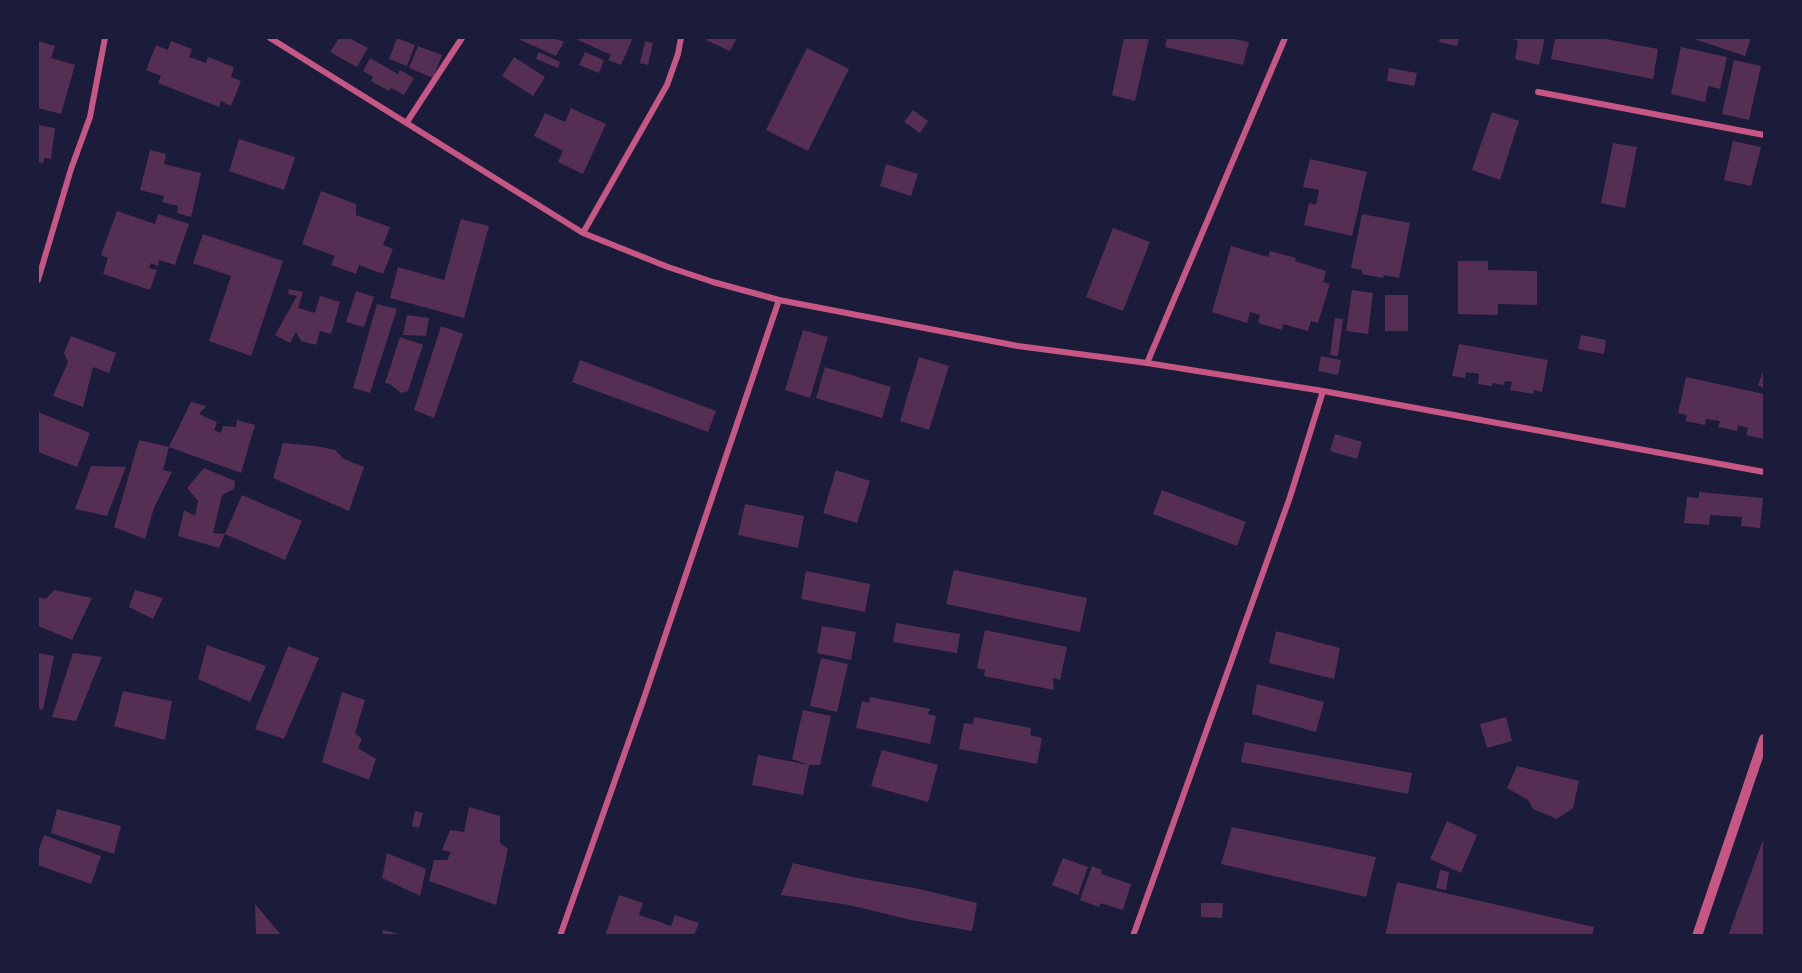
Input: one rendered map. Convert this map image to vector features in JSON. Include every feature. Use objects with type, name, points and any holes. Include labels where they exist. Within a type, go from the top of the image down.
[{"type":"street","points":[[38,280],[71,169],[90,117],[105,38]]},
{"type":"street","points":[[270,38],[583,233],[668,267],[779,300],[1018,346],[1147,363],[1323,391],[1764,472]]},
{"type":"street","points":[[407,122],[462,38]]},
{"type":"street","points":[[583,233],[666,85],[678,54],[681,38]]},
{"type":"street","points":[[1147,363],[1285,38]]},
{"type":"street","points":[[1538,92],[1764,135]]},
{"type":"street","points":[[560,936],[643,701],[779,300]]},
{"type":"street","points":[[1133,936],[1290,497],[1323,391]]},
{"type":"street","points":[[1697,936],[1764,739]]},
{"type":"building","points":[[339,38],[349,38],[368,48],[357,67],[330,52]]},
{"type":"building","points":[[397,38],[415,45],[407,66],[389,59]]},
{"type":"building","points":[[516,38],[554,38],[564,42],[556,56]]},
{"type":"building","points":[[574,38],[633,38],[621,65],[608,60],[611,55]]},
{"type":"building","points":[[707,38],[737,38],[730,51],[706,40]]},
{"type":"building","points":[[1124,38],[1149,38],[1135,101],[1112,95]]},
{"type":"building","points":[[1167,38],[1230,38],[1249,42],[1243,65],[1165,47]]},
{"type":"building","points":[[1440,38],[1459,38],[1457,46],[1439,42]]},
{"type":"building","points":[[1509,38],[1545,38],[1539,65],[1515,59],[1518,41]]},
{"type":"building","points":[[1555,38],[1601,38],[1658,49],[1653,79],[1551,59]]},
{"type":"building","points":[[1691,38],[1751,38],[1745,56]]},
{"type":"building","points":[[38,41],[55,46],[51,58],[75,65],[61,114],[38,108]]},
{"type":"building","points":[[171,41],[192,49],[189,57],[206,63],[208,57],[234,67],[231,77],[241,81],[231,106],[221,101],[219,107],[158,83],[161,76],[146,70],[156,45],[168,50]]},
{"type":"building","points":[[645,41],[653,43],[648,65],[640,63]]},
{"type":"building","points":[[418,46],[442,55],[433,78],[409,68]]},
{"type":"building","points":[[1681,47],[1727,57],[1720,89],[1708,86],[1705,102],[1671,94]]},
{"type":"building","points":[[807,48],[849,69],[808,151],[766,130]]},
{"type":"building","points":[[539,52],[560,62],[558,68],[536,59]]},
{"type":"building","points":[[585,52],[604,60],[599,73],[579,65]]},
{"type":"building","points":[[514,57],[545,77],[533,96],[502,76]]},
{"type":"building","points":[[370,58],[398,74],[400,70],[414,78],[404,95],[391,88],[389,91],[371,81],[373,77],[363,71]]},
{"type":"building","points":[[1734,60],[1761,66],[1749,120],[1722,114]]},
{"type":"building","points":[[1389,68],[1417,73],[1414,86],[1387,81]]},
{"type":"building","points":[[571,108],[606,124],[583,174],[558,162],[563,151],[534,136],[545,113],[565,122]]},
{"type":"building","points":[[913,110],[928,121],[920,133],[904,122]]},
{"type":"building","points":[[1492,112],[1519,121],[1500,180],[1472,170]]},
{"type":"building","points":[[38,125],[55,128],[51,159],[44,158],[43,163],[38,162]]},
{"type":"building","points":[[239,139],[295,157],[284,190],[229,171]]},
{"type":"building","points":[[1733,141],[1761,147],[1751,186],[1724,180]]},
{"type":"building","points":[[1613,143],[1637,147],[1625,208],[1601,203]]},
{"type":"building","points":[[150,150],[166,154],[164,164],[201,173],[191,217],[177,213],[178,206],[162,202],[164,196],[140,190]]},
{"type":"building","points":[[1310,159],[1367,172],[1352,236],[1304,225],[1309,203],[1316,205],[1319,190],[1303,187]]},
{"type":"building","points":[[886,164],[918,174],[911,196],[880,186]]},
{"type":"building","points":[[321,191],[356,204],[356,215],[390,227],[383,245],[393,249],[383,274],[359,265],[356,274],[331,265],[335,256],[302,244]]},
{"type":"building","points":[[117,211],[155,224],[158,214],[189,224],[175,265],[159,260],[158,266],[151,263],[149,268],[157,270],[150,290],[103,274],[108,258],[101,255]]},
{"type":"building","points":[[1362,214],[1410,223],[1399,278],[1362,274],[1362,270],[1351,268]]},
{"type":"building","points":[[461,219],[489,226],[464,318],[390,298],[398,267],[444,280]]},
{"type":"building","points":[[1113,228],[1150,242],[1123,311],[1086,297]]},
{"type":"building","points":[[203,234],[283,261],[251,356],[209,341],[231,276],[193,263]]},
{"type":"building","points":[[1231,246],[1268,257],[1270,251],[1296,258],[1295,261],[1326,271],[1323,282],[1330,284],[1318,323],[1311,321],[1308,331],[1283,324],[1282,330],[1258,323],[1260,315],[1250,312],[1247,323],[1212,312]]},
{"type":"building","points":[[1458,261],[1488,261],[1488,270],[1537,271],[1537,305],[1498,304],[1498,315],[1458,314]]},
{"type":"building","points":[[289,289],[303,292],[298,308],[315,313],[320,296],[340,302],[331,334],[320,331],[316,345],[301,341],[296,332],[290,343],[275,335],[297,296],[288,294]]},
{"type":"building","points":[[1352,290],[1373,293],[1368,334],[1346,331]]},
{"type":"building","points":[[356,291],[374,297],[364,327],[346,322]]},
{"type":"building","points":[[1385,295],[1408,295],[1408,331],[1385,331]]},
{"type":"building","points":[[377,304],[397,309],[370,393],[353,388]]},
{"type":"building","points":[[407,315],[429,318],[426,336],[403,335]]},
{"type":"building","points":[[1335,318],[1343,319],[1338,356],[1330,355]]},
{"type":"building","points":[[441,326],[463,334],[434,418],[414,410]]},
{"type":"building","points":[[803,330],[828,337],[810,398],[785,390]]},
{"type":"building","points":[[1581,335],[1606,340],[1604,354],[1578,349]]},
{"type":"building","points":[[71,336],[116,353],[109,373],[93,367],[83,407],[53,396],[68,362],[64,353]]},
{"type":"building","points":[[400,337],[423,345],[408,391],[401,393],[390,384],[385,383]]},
{"type":"building","points":[[1459,344],[1548,360],[1542,392],[1534,390],[1533,394],[1510,390],[1512,382],[1505,381],[1504,385],[1478,384],[1479,374],[1466,372],[1465,378],[1452,376]]},
{"type":"building","points":[[1321,356],[1341,360],[1338,375],[1318,371]]},
{"type":"building","points":[[919,357],[949,366],[929,430],[900,421]]},
{"type":"building","points":[[580,360],[716,411],[708,432],[572,382]]},
{"type":"building","points":[[825,367],[891,387],[882,418],[816,398]]},
{"type":"building","points":[[1764,369],[1764,388],[1758,385]]},
{"type":"building","points":[[1686,377],[1764,394],[1764,439],[1746,435],[1748,428],[1738,425],[1737,431],[1718,427],[1720,421],[1706,419],[1705,425],[1685,421],[1687,415],[1678,413]]},
{"type":"building","points":[[191,402],[206,406],[199,414],[217,422],[214,430],[221,433],[223,426],[236,427],[237,420],[255,425],[241,473],[169,447]]},
{"type":"building","points":[[38,412],[90,433],[77,467],[38,452]]},
{"type":"building","points":[[1335,434],[1362,442],[1357,459],[1330,451]]},
{"type":"building","points":[[139,440],[169,447],[163,470],[172,472],[154,508],[145,539],[114,527]]},
{"type":"building","points":[[283,443],[335,450],[344,459],[364,467],[349,511],[273,478]]},
{"type":"building","points":[[91,466],[126,467],[107,516],[75,509]]},
{"type":"building","points":[[204,468],[235,481],[234,489],[222,495],[213,533],[225,534],[219,548],[178,536],[184,510],[195,516],[198,501],[187,488]]},
{"type":"building","points":[[836,470],[870,481],[857,523],[823,513]]},
{"type":"building","points":[[1162,490],[1246,522],[1237,546],[1153,514]]},
{"type":"building","points":[[1699,492],[1763,498],[1760,528],[1741,526],[1742,517],[1710,515],[1709,525],[1684,523],[1687,497],[1699,498]]},
{"type":"building","points":[[242,495],[302,521],[285,560],[225,534]]},
{"type":"building","points":[[745,504],[804,516],[798,548],[738,535]]},
{"type":"building","points":[[954,570],[1087,598],[1080,632],[946,604]]},
{"type":"building","points":[[806,571],[870,584],[865,612],[801,599]]},
{"type":"building","points":[[54,590],[92,598],[72,640],[38,626],[38,597],[46,599]]},
{"type":"building","points":[[135,590],[163,598],[153,619],[129,607]]},
{"type":"building","points":[[896,623],[960,634],[957,653],[893,642]]},
{"type":"building","points":[[822,626],[856,632],[851,660],[817,653]]},
{"type":"building","points":[[985,630],[1067,647],[1060,680],[1053,678],[1054,690],[984,676],[985,670],[977,668]]},
{"type":"building","points":[[1276,631],[1340,648],[1334,679],[1269,663]]},
{"type":"building","points":[[207,645],[266,666],[250,702],[198,679]]},
{"type":"building","points":[[288,646],[319,658],[284,739],[255,729]]},
{"type":"building","points":[[38,653],[54,656],[43,710],[38,708]]},
{"type":"building","points":[[73,653],[102,657],[76,721],[52,717]]},
{"type":"building","points":[[821,658],[848,664],[837,712],[810,706]]},
{"type":"building","points":[[1257,684],[1324,702],[1316,732],[1252,714]]},
{"type":"building","points":[[123,691],[172,701],[165,740],[114,726]]},
{"type":"building","points":[[342,692],[365,700],[355,733],[362,739],[358,748],[376,759],[369,780],[322,762]]},
{"type":"building","points":[[870,697],[931,709],[927,714],[936,716],[930,744],[856,728],[862,701],[869,703]]},
{"type":"building","points":[[803,710],[831,716],[820,765],[809,765],[792,759]]},
{"type":"building","points":[[974,717],[1031,728],[1030,735],[1042,738],[1037,764],[959,749],[964,723],[973,724]]},
{"type":"building","points":[[1506,717],[1512,741],[1487,748],[1480,724]]},
{"type":"building","points":[[1245,742],[1412,773],[1408,794],[1241,762]]},
{"type":"building","points":[[882,750],[938,765],[928,802],[871,786]]},
{"type":"building","points":[[758,755],[809,765],[803,795],[752,785]]},
{"type":"building","points":[[1517,766],[1579,781],[1573,808],[1557,819],[1533,809],[1528,800],[1507,788]]},
{"type":"building","points":[[469,807],[500,816],[500,843],[508,849],[496,905],[429,881],[434,860],[447,860],[451,852],[442,850],[450,830],[464,832]]},
{"type":"building","points":[[57,809],[121,826],[114,854],[51,833]]},
{"type":"building","points":[[415,811],[423,813],[419,828],[412,826]]},
{"type":"building","points":[[1447,821],[1477,835],[1461,873],[1430,859]]},
{"type":"building","points":[[1232,827],[1376,857],[1366,897],[1221,864]]},
{"type":"building","points":[[44,835],[101,856],[91,884],[38,865],[38,852]]},
{"type":"building","points":[[1764,837],[1764,936],[1728,936]]},
{"type":"building","points":[[387,853],[426,869],[420,896],[382,878]]},
{"type":"building","points":[[1063,858],[1088,867],[1078,895],[1052,885]]},
{"type":"building","points":[[793,863],[977,903],[972,931],[911,920],[849,905],[781,895]]},
{"type":"building","points":[[1092,866],[1102,870],[1101,874],[1131,884],[1123,910],[1100,903],[1099,907],[1080,900]]},
{"type":"building","points":[[1440,870],[1449,872],[1446,890],[1436,888]]},
{"type":"building","points":[[1397,882],[1594,927],[1592,936],[1385,936]]},
{"type":"building","points":[[619,895],[643,903],[639,915],[671,926],[675,915],[699,923],[694,936],[605,936]]},
{"type":"building","points":[[1201,903],[1223,903],[1222,918],[1201,917]]},
{"type":"building","points":[[255,904],[282,936],[256,936]]},
{"type":"building","points":[[383,930],[403,935],[403,936],[382,936]]}]
